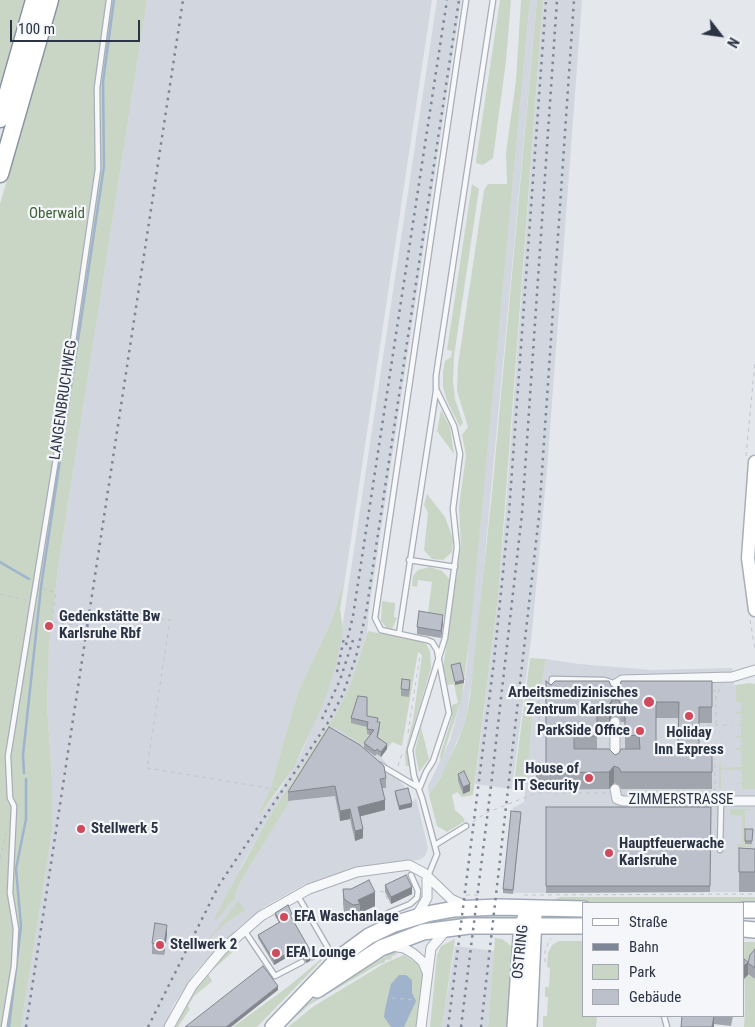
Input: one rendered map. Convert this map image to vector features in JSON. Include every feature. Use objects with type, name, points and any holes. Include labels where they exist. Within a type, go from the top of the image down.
[{"type":"highway","points":[[0,119],[34,0]]},
{"type":"highway","points":[[0,174],[50,0]]},
{"type":"main road","points":[[755,462],[752,538],[748,558],[755,610]]},
{"type":"main road","points":[[273,1027],[338,958],[369,936],[415,917],[471,908],[531,908],[551,902],[582,909]]},
{"type":"main road","name":"OSTRING","points":[[514,1027],[531,908]]},
{"type":"main road","points":[[291,1008],[352,965],[387,945],[414,934],[448,928],[529,925],[582,926]]},
{"type":"main road","name":"OSTRING","points":[[529,925],[529,1027]]},
{"type":"street","points":[[616,698],[616,684],[622,680],[637,678],[721,678],[732,677],[755,670]]},
{"type":"street","points":[[616,722],[616,765]]},
{"type":"street","name":"ZIMMERSTRASSE","points":[[615,791],[617,799],[624,801],[755,801]]},
{"type":"street","points":[[169,1027],[182,1001],[201,974],[222,950],[244,930],[261,916],[297,894],[342,876],[389,866],[416,867],[451,899],[471,908]]},
{"type":"street","points":[[415,917],[427,898],[428,876]]},
{"type":"street","points":[[421,1027],[426,1002],[431,948],[448,928]]},
{"type":"street","points":[[387,945],[409,950],[423,962],[428,979]]},
{"type":"lane","name":"LANGENBRUCHWEG","points":[[4,1027],[14,966],[16,929],[10,893],[14,842],[14,806],[10,798],[8,756],[98,169],[97,88],[109,0]]},
{"type":"lane","points":[[420,788],[426,772],[433,761],[449,713],[437,650],[432,642],[381,630],[376,625],[375,610],[466,0]]},
{"type":"lane","points":[[399,634],[493,0]]},
{"type":"lane","points":[[428,876],[436,858],[435,845],[420,788],[414,776],[410,750],[416,725],[445,638],[458,539],[453,509],[460,447],[454,426],[436,389]]},
{"type":"lane","points":[[410,560],[455,567]]},
{"type":"lane","points":[[551,697],[552,679],[604,680],[616,684]]},
{"type":"lane","points":[[379,764],[420,788]]},
{"type":"lane","points":[[718,800],[720,850]]},
{"type":"lane","points":[[435,845],[466,826]]},
{"type":"lane","points":[[388,913],[410,904],[416,898],[418,891],[411,875]]},
{"type":"lane","points":[[297,894],[328,948],[312,957]]},
{"type":"lane","points":[[244,930],[275,976],[300,963]]},
{"type":"path","points":[[46,588],[56,593],[51,627]]},
{"type":"path","points":[[0,594],[32,601]]},
{"type":"path","points":[[152,617],[170,620],[147,768],[280,790]]},
{"type":"path","points":[[53,622],[114,631]]},
{"type":"path","points":[[406,738],[413,712],[420,655]]},
{"type":"path","points":[[716,725],[716,696],[719,691],[721,678]]},
{"type":"path","points":[[710,691],[719,691]]},
{"type":"path","points":[[546,736],[539,736],[539,698],[551,697]]},
{"type":"path","points":[[705,750],[706,725],[732,725]]},
{"type":"path","points":[[396,773],[404,747]]},
{"type":"path","points":[[715,758],[718,800]]},
{"type":"path","points":[[466,826],[486,813],[540,793],[615,791]]},
{"type":"path","points":[[380,891],[384,892],[391,889]]},
{"type":"path","points":[[384,892],[390,902]]},
{"type":"path","points":[[551,902],[755,894]]},
{"type":"path","points":[[544,969],[546,950],[551,939],[552,926]]},
{"type":"path","points":[[374,967],[409,950]]},
{"type":"path","points":[[392,998],[426,1002]]},
{"type":"shaded area","points":[[147,0],[432,0],[345,579],[331,622],[298,692],[270,790],[258,814],[260,815],[281,788],[302,752],[337,662],[437,0],[461,0],[369,609],[367,633],[349,688],[337,712],[267,820],[242,865],[227,908],[236,898],[235,895],[241,881],[335,726],[381,757],[408,791],[412,803],[416,798],[428,848],[425,856],[419,860],[364,866],[332,875],[304,885],[264,907],[240,926],[196,971],[173,1006],[164,1027],[21,1027],[52,831],[52,778],[47,706],[49,646],[58,568]]},
{"type":"shaded area","points":[[530,0],[537,0],[475,661],[465,722],[446,767],[429,795],[428,786],[450,740],[465,684]]},
{"type":"shaded area","points":[[543,0],[582,0],[547,469],[532,631],[512,789],[475,784],[498,598],[506,506]]},
{"type":"shaded area","points":[[546,659],[579,664],[652,670],[732,668],[734,685],[755,684],[755,892],[503,893],[513,808],[524,802],[534,693],[540,692]]},
{"type":"shaded area","points":[[455,946],[494,951],[488,1027],[442,1027]]},
{"type":"green space","points":[[0,0],[24,0],[0,85]]},
{"type":"green space","name":"Oberwald","points":[[59,0],[147,0],[58,568],[49,646],[47,706],[52,778],[52,831],[21,1027],[0,1027],[0,204]]},
{"type":"green space","points":[[500,0],[511,0],[506,61],[493,158],[483,165],[476,163],[476,161]]},
{"type":"green space","points":[[521,0],[530,0],[471,625],[462,697],[441,761],[440,756],[452,717],[452,705],[458,703],[454,684],[447,685],[443,668],[461,545],[459,507],[466,455],[462,435],[468,427],[457,391],[458,365],[484,190],[488,184],[507,184],[506,153],[516,80]]},
{"type":"green space","points":[[537,0],[543,0],[498,598],[473,795],[462,797],[457,792],[452,795],[455,810],[465,821],[447,832],[437,826],[429,795],[441,776],[457,743],[465,722],[470,697],[492,493]]},
{"type":"green space","points":[[472,184],[479,189],[454,356],[453,381],[455,399],[463,423],[460,427],[447,401],[443,387],[443,372],[445,361],[451,357],[452,351],[447,350]]},
{"type":"green space","points":[[441,410],[450,427],[454,454],[437,431]]},
{"type":"green space","points":[[427,494],[445,517],[453,539],[452,552],[443,560],[432,559],[424,550],[428,513],[424,505]]},
{"type":"green space","points":[[430,567],[442,571],[450,580],[445,615],[428,613],[432,582],[418,580],[417,587],[412,586],[413,576],[418,570]]},
{"type":"green space","points":[[345,579],[340,609],[343,630],[337,662],[324,702],[294,767],[260,815],[258,814],[270,790],[298,692],[331,622]]},
{"type":"green space","points":[[382,601],[395,603],[394,617],[397,618],[392,629],[387,628],[381,621]]},
{"type":"green space","points":[[368,631],[419,641],[426,644],[430,651],[431,668],[409,742],[409,766],[406,766],[405,753],[413,720],[422,655],[418,652],[402,746],[392,742],[381,757],[335,727],[241,881],[235,895],[236,898],[216,920],[214,919],[267,820],[337,712],[349,688]]},
{"type":"green space","points":[[530,658],[546,659],[540,692],[534,694],[527,777],[513,790]]},
{"type":"green space","points":[[755,684],[755,789],[742,789],[742,784],[735,784],[742,783],[742,770],[721,769],[721,789],[719,789],[719,762],[721,762],[721,768],[742,767],[741,750],[735,750],[735,748],[741,748],[741,738],[735,738],[736,736],[741,736],[741,726],[736,724],[741,724],[741,714],[736,714],[736,712],[741,711],[741,702],[736,702],[736,685]]},
{"type":"green space","points":[[421,727],[429,759],[419,772],[415,751]]},
{"type":"green space","points":[[730,809],[755,809],[745,811],[745,829],[753,829],[753,832],[745,832],[745,844],[752,844],[752,847],[737,847],[737,844],[742,844],[742,816],[730,815]]},
{"type":"green space","points":[[560,897],[755,897],[755,904],[745,904],[745,902],[554,903],[553,900]]},
{"type":"green space","points":[[238,901],[245,910],[223,925],[206,943]]},
{"type":"green space","points":[[512,914],[518,918],[368,947],[368,944],[383,935],[442,915]]},
{"type":"green space","points":[[495,938],[502,939],[515,946],[511,1027],[488,1027]]},
{"type":"green space","points":[[455,939],[442,1027],[430,1027],[437,955],[441,946]]},
{"type":"green space","points":[[559,941],[582,941],[582,1017],[597,1017],[596,1027],[543,1027],[543,1016],[547,1016],[548,997],[545,997],[545,987],[549,987],[550,968],[547,967],[548,953],[552,945]]},
{"type":"green space","points":[[745,942],[755,942],[755,1027],[744,1027]]},
{"type":"green space","points":[[233,946],[235,950],[208,974],[212,981],[194,996],[188,1006],[190,1009],[178,1027],[175,1027],[204,978]]},
{"type":"green space","points":[[393,952],[398,953],[309,1005],[284,1027],[280,1027],[312,1000]]},
{"type":"green space","points":[[404,955],[417,963],[423,975],[417,1027],[288,1027],[314,1006],[385,963]]},
{"type":"green space","points":[[321,959],[257,1027],[233,1027],[289,986]]},
{"type":"water","points":[[399,975],[406,975],[412,980],[412,993],[416,1001],[404,1027],[391,1027],[384,1017],[385,1009],[391,984]]},
{"type":"building","points":[[419,611],[443,615],[441,631],[417,627]]},
{"type":"building","points":[[460,663],[464,680],[455,682],[451,665]]},
{"type":"building","points":[[402,679],[410,680],[409,690],[401,689]]},
{"type":"building","points":[[546,681],[551,685],[555,681],[609,681],[611,686],[615,688],[620,685],[621,681],[712,681],[712,707],[699,707],[699,749],[712,749],[712,772],[621,772],[619,768],[614,766],[609,772],[536,773],[536,766],[546,765]],"holes":[[[612,700],[619,700],[621,705],[625,705],[625,736],[639,735],[640,749],[621,749],[615,755],[609,749],[574,749],[574,736],[597,736],[597,705],[609,705]],[[656,702],[679,702],[678,749],[656,748]]]},
{"type":"building","points":[[358,696],[367,697],[367,716],[378,718],[377,722],[380,722],[377,737],[387,744],[381,752],[377,749],[375,751],[364,743],[374,730],[367,729],[368,722],[351,718]]},
{"type":"building","points":[[329,727],[360,745],[384,766],[386,778],[380,779],[385,800],[358,807],[363,829],[355,831],[350,809],[340,811],[335,786],[288,792]]},
{"type":"building","points":[[464,771],[470,784],[463,787],[458,774]]},
{"type":"building","points":[[408,788],[412,803],[399,806],[395,791]]},
{"type":"building","points":[[546,807],[711,807],[710,886],[546,886]]},
{"type":"building","points":[[511,811],[521,812],[513,890],[503,889]]},
{"type":"building","points":[[745,829],[753,829],[752,841],[745,841]]},
{"type":"building","points":[[739,848],[755,849],[755,872],[739,872]]},
{"type":"building","points":[[406,875],[412,887],[391,897],[385,885]]},
{"type":"building","points":[[369,880],[375,892],[358,900],[360,904],[353,905],[344,899],[343,889],[351,889]]},
{"type":"building","points":[[288,905],[292,914],[290,915],[310,950],[308,954],[310,957],[306,960],[305,956],[300,955],[296,948],[274,961],[258,935],[280,922],[275,913]]},
{"type":"building","points":[[155,923],[167,925],[164,945],[152,943]]},
{"type":"building","points":[[755,949],[755,968],[748,963],[750,955]]},
{"type":"building","points":[[263,966],[278,986],[226,1027],[185,1027]]},
{"type":"building","points":[[682,1017],[714,1017],[712,1027],[681,1027]]},
{"type":"waterway","points":[[24,773],[23,755],[41,587],[104,166],[103,82],[114,0]]},
{"type":"waterway","points":[[0,562],[29,579]]},
{"type":"waterway","points":[[9,1027],[21,926],[16,869],[26,819],[26,779]]},
{"type":"railway","points":[[26,1027],[183,0]]},
{"type":"railway","points":[[346,645],[353,616],[447,0]]},
{"type":"railway","points":[[148,1027],[219,885],[329,721],[343,694],[356,657],[366,613],[459,0]]},
{"type":"railway","points":[[448,1027],[494,661],[509,513],[546,0]]},
{"type":"railway","points":[[461,1027],[522,514],[557,0]]},
{"type":"railway","points":[[481,1027],[539,516],[574,0]]},
{"type":"railway","points":[[322,719],[340,680],[354,637]]},
{"type":"railway","points":[[337,672],[344,638]]},
{"type":"place","name":"Gedenkstätte Bw Karlsruhe Rbf","points":[[49,626]]},
{"type":"place","name":"Arbeitsmedizinisches Zentrum Karlsruhe","points":[[649,702]]},
{"type":"place","name":"Holiday Inn Express","points":[[689,716]]},
{"type":"place","name":"ParkSide Office","points":[[640,731]]},
{"type":"place","name":"House of IT Security","points":[[589,778]]},
{"type":"place","name":"Stellwerk 5","points":[[81,829]]},
{"type":"place","name":"Hauptfeuerwache Karlsruhe","points":[[609,853]]},
{"type":"place","name":"EFA Waschanlage","points":[[284,917]]},
{"type":"place","name":"Stellwerk 2","points":[[160,945]]},
{"type":"place","name":"EFA Lounge","points":[[276,953]]}]
